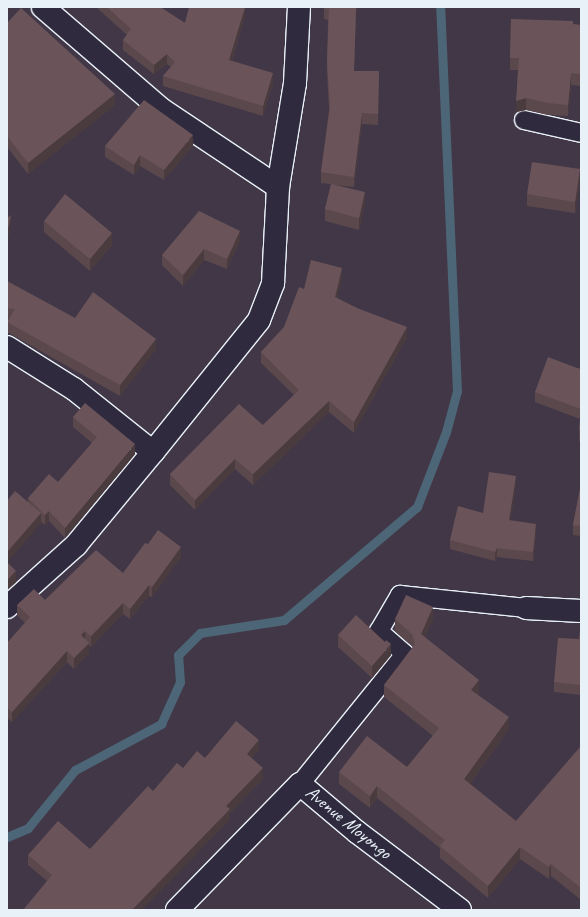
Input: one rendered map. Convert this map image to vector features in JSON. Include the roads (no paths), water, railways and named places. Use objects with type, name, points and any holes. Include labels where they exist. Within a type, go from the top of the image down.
[{"type":"street","points":[[43,7],[161,109],[278,187]]},
{"type":"street","points":[[7,607],[76,545],[259,320],[273,283],[278,187],[295,83],[299,7]]},
{"type":"street","points":[[7,347],[74,389],[153,452]]},
{"type":"street","points":[[526,608],[581,611]]},
{"type":"street","name":"Avenue Moyongo","points":[[176,910],[300,784],[357,832],[460,910]]},
{"type":"lane","points":[[524,120],[581,133]]},
{"type":"lane","points":[[300,784],[405,654],[379,631],[400,594],[526,608]]},
{"type":"waterway","points":[[7,837],[28,828],[75,770],[161,724],[180,682],[178,655],[200,633],[284,620],[417,507],[446,432],[457,391],[440,7]]}]
